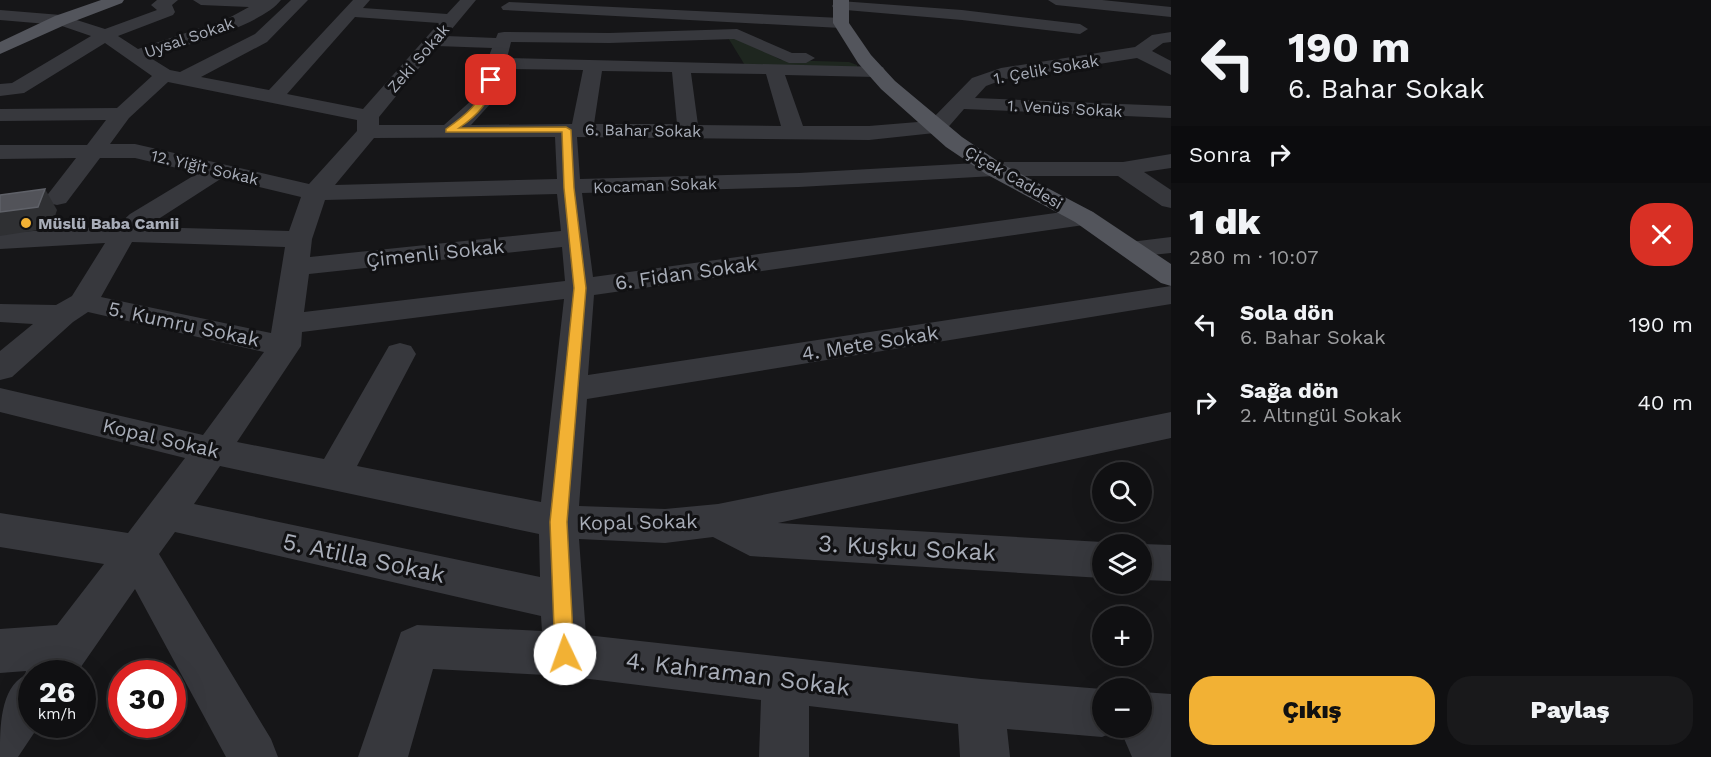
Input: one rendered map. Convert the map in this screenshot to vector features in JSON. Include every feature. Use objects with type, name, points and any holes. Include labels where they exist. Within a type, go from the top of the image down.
[{"type":"main road","points":[[4,44],[114,0]]},
{"type":"main road","name":"Çiçek Caddesi","points":[[841,10],[870,65],[888,85],[936,127],[994,169],[1084,216],[1171,277]]},
{"type":"street","points":[[0,90],[17,89],[105,35],[166,12],[166,8],[159,5],[170,0]]},
{"type":"street","points":[[201,0],[271,1]]},
{"type":"street","points":[[81,237],[45,198],[93,151],[122,114],[173,77],[261,39],[300,0]]},
{"type":"street","name":"Zeki Sokak","points":[[315,193],[468,0]]},
{"type":"street","points":[[721,0],[720,25],[744,69]]},
{"type":"street","points":[[1056,0],[1144,5],[1171,12]]},
{"type":"street","name":"Uysal Sokak","points":[[136,55],[233,23],[271,1]]},
{"type":"street","points":[[2,15],[44,3]]},
{"type":"street","points":[[449,130],[473,114],[486,97],[513,4],[720,25],[784,66],[794,132]]},
{"type":"street","points":[[274,96],[357,6],[452,19]]},
{"type":"street","points":[[501,48],[605,55],[720,25],[841,10],[962,15],[1080,29]]},
{"type":"street","name":"6. Bahar Sokak","points":[[2,15],[61,20],[105,35],[173,77],[274,96],[368,124],[449,130],[869,133],[936,127]]},
{"type":"street","name":"1. Çelik Sokak","points":[[936,127],[979,82],[1001,74],[1140,52],[1158,39],[1171,37]]},
{"type":"street","points":[[434,41],[605,55],[681,68],[744,69],[870,65]]},
{"type":"street","points":[[1140,52],[1167,64]]},
{"type":"street","points":[[565,654],[558,522],[580,288],[569,188],[574,130],[605,55]]},
{"type":"street","points":[[681,68],[688,131]]},
{"type":"street","name":"1. Venüs Sokak","points":[[958,103],[1171,112]]},
{"type":"street","points":[[0,115],[122,114]]},
{"type":"street","name":"12. Yiğit Sokak","points":[[0,152],[135,151],[315,193]]},
{"type":"street","name":"Kocaman Sokak","points":[[315,193],[569,188],[799,180],[994,169],[1123,169],[1171,161]]},
{"type":"street","points":[[1123,169],[1171,201]]},
{"type":"street","points":[[0,369],[72,308],[124,234],[139,219],[219,170]]},
{"type":"street","points":[[0,651],[59,660],[166,514],[287,335],[297,253],[315,193]]},
{"type":"street","name":"6. Fidan Sokak","points":[[287,335],[580,288],[1084,216]]},
{"type":"street","name":"Çimenli Sokak","points":[[0,241],[124,234],[297,253],[574,238]]},
{"type":"street","points":[[1132,249],[1171,245]]},
{"type":"street","name":"4. Mete Sokak","points":[[569,390],[1171,295]]},
{"type":"street","name":"5. Kumru Sokak","points":[[0,313],[72,308],[287,335]]},
{"type":"street","points":[[333,476],[400,354]]},
{"type":"street","name":"Kopal Sokak","points":[[0,400],[209,450],[558,522],[665,526],[718,520],[1171,425]]},
{"type":"street","name":"5. Atilla Sokak","points":[[166,514],[562,601]]},
{"type":"street","name":"3. Kuşku Sokak","points":[[718,520],[750,539],[1092,559]]},
{"type":"street","points":[[0,530],[136,552]]},
{"type":"street","points":[[136,552],[253,757]]},
{"type":"street","points":[[1152,562],[1171,563]]},
{"type":"street","name":"4. Kahraman Sokak","points":[[382,757],[417,647],[565,654],[981,703],[1092,711]]},
{"type":"street","points":[[784,757],[785,680]]},
{"type":"street","points":[[981,703],[985,757]]},
{"type":"street","points":[[0,739],[18,715]]},
{"type":"street","points":[[1152,717],[1171,718]]},
{"type":"street","points":[[1148,738],[1156,757]]},
{"type":"shaded area","points":[[727,36],[738,38],[781,60],[849,62],[857,65],[857,68],[746,67]]},
{"type":"building","points":[[45,189],[38,207],[0,212],[0,195]]},
{"type":"place","name":"Müslü Baba Camii","points":[[26,223]]},
{"type":"route","points":[[491,80],[486,97],[473,114],[449,130],[566,130],[569,188],[580,288],[558,522],[565,654]]}]
